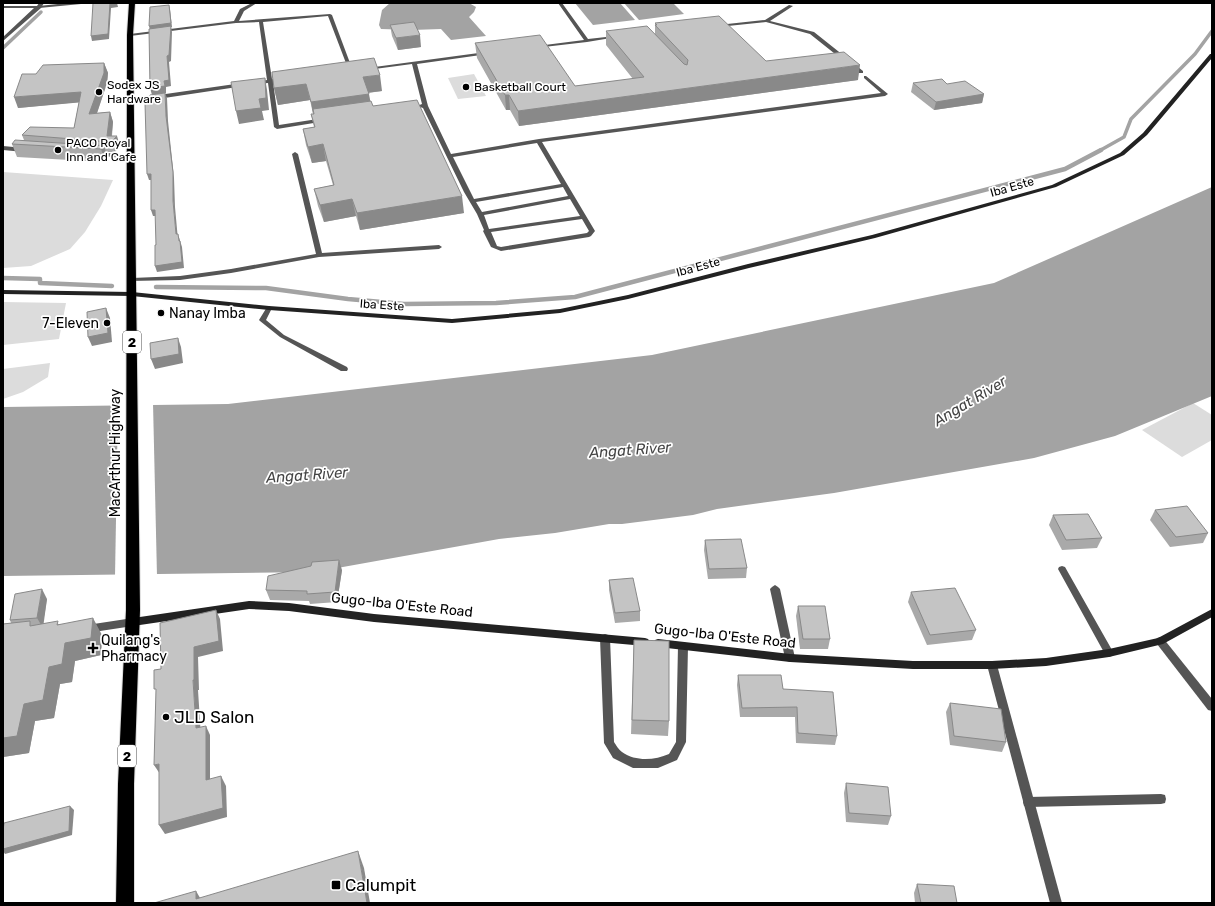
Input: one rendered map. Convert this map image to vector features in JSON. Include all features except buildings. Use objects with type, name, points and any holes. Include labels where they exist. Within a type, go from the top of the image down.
[{"type":"highway","name":"MacArthur Highway","points":[[125,903],[126,784],[133,616],[130,35],[132,3]]},
{"type":"street","points":[[3,7],[81,3]]},
{"type":"street","points":[[236,22],[242,10],[255,3]]},
{"type":"street","points":[[560,3],[587,41]]},
{"type":"street","points":[[766,21],[794,4]]},
{"type":"street","points":[[3,40],[40,5]]},
{"type":"street","points":[[130,35],[236,22],[330,15],[351,71]]},
{"type":"street","points":[[261,21],[277,126],[332,119]]},
{"type":"street","points":[[713,26],[766,21],[812,33],[860,72]]},
{"type":"street","points":[[532,48],[623,36]]},
{"type":"street","points":[[343,72],[492,53]]},
{"type":"street","name":"Iba Este","points":[[3,292],[132,294],[269,308],[452,321],[560,311],[628,297],[748,266],[872,237],[1054,186],[1122,154],[1145,134],[1212,55]]},
{"type":"street","points":[[414,63],[425,106],[449,156],[480,214],[494,247],[501,249],[589,235],[592,231],[539,141]]},
{"type":"street","points":[[449,156],[539,141],[885,94],[866,77]]},
{"type":"street","points":[[131,101],[292,78]]},
{"type":"street","points":[[417,107],[425,106]]},
{"type":"street","points":[[3,148],[27,150]]},
{"type":"street","points":[[90,153],[131,157]]},
{"type":"street","points":[[295,154],[319,255]]},
{"type":"street","points":[[472,200],[566,185]]},
{"type":"street","points":[[480,214],[573,198]]},
{"type":"street","points":[[486,231],[584,217]]},
{"type":"street","points":[[132,280],[180,278],[231,271],[319,255],[439,247]]},
{"type":"street","points":[[269,308],[262,320],[282,336],[344,369]]},
{"type":"street","points":[[1062,569],[1109,653]]},
{"type":"street","points":[[775,589],[790,658]]},
{"type":"street","name":"Gugo-Iba O'Este Road","points":[[133,616],[249,606],[289,607],[374,618],[605,638],[790,658],[913,665],[992,665],[1046,662],[1109,653],[1160,641],[1212,613]]},
{"type":"street","points":[[80,630],[133,616]]},
{"type":"street","points":[[605,638],[609,743],[617,755],[633,763],[658,763],[673,757],[681,742],[682,646]]},
{"type":"street","points":[[1160,641],[1212,707]]},
{"type":"street","points":[[992,665],[1056,903]]},
{"type":"street","points":[[1028,802],[1161,799]]},
{"type":"shaded area","name":"Basketball Court","points":[[474,74],[486,96],[458,99],[448,78]]},
{"type":"shaded area","points":[[3,172],[113,180],[101,206],[85,232],[70,249],[31,266],[3,268]]},
{"type":"shaded area","points":[[3,302],[66,303],[59,339],[3,345]]},
{"type":"shaded area","points":[[50,363],[48,377],[23,392],[3,399],[3,369]]},
{"type":"shaded area","points":[[1193,403],[1212,415],[1212,440],[1182,457],[1142,430]]},
{"type":"water","points":[[390,3],[469,3],[476,7],[474,12],[469,17],[486,36],[451,40],[441,29],[381,29],[379,25],[382,10]]},
{"type":"water","points":[[575,3],[620,3],[635,20],[593,25]]},
{"type":"water","points":[[624,3],[673,3],[684,14],[639,20]]},
{"type":"water","name":"Angat River","points":[[1212,187],[1212,396],[1115,436],[1034,458],[834,493],[717,509],[693,515],[622,524],[609,524],[555,533],[499,539],[315,572],[3,576],[3,407],[228,404],[652,355],[994,283]]},
{"type":"pier","points":[[153,403],[157,576],[115,577],[118,404]]},
{"type":"waterway","points":[[3,48],[41,12]]},
{"type":"waterway","points":[[1099,151],[1124,137],[1131,119],[1195,54],[1212,31]]},
{"type":"waterway","points":[[156,287],[266,288],[348,299],[404,304],[496,303],[575,297],[1065,169],[1101,150]]},
{"type":"waterway","points":[[3,278],[40,279],[40,283],[112,286]]},
{"type":"place","name":"Basketball Court","points":[[466,87]]},
{"type":"place","name":"Sodex JS Hardware","points":[[99,92]]},
{"type":"place","name":"PACO Royal Inn and Cafe","points":[[58,150]]},
{"type":"place","name":"Nanay Imba","points":[[161,313]]},
{"type":"place","name":"7-Eleven","points":[[107,323]]},
{"type":"place","name":"Quilang's Pharmacy","points":[[93,648]]},
{"type":"place","name":"JLD Salon","points":[[166,717]]},
{"type":"place","name":"Calumpit","points":[[336,885]]}]
